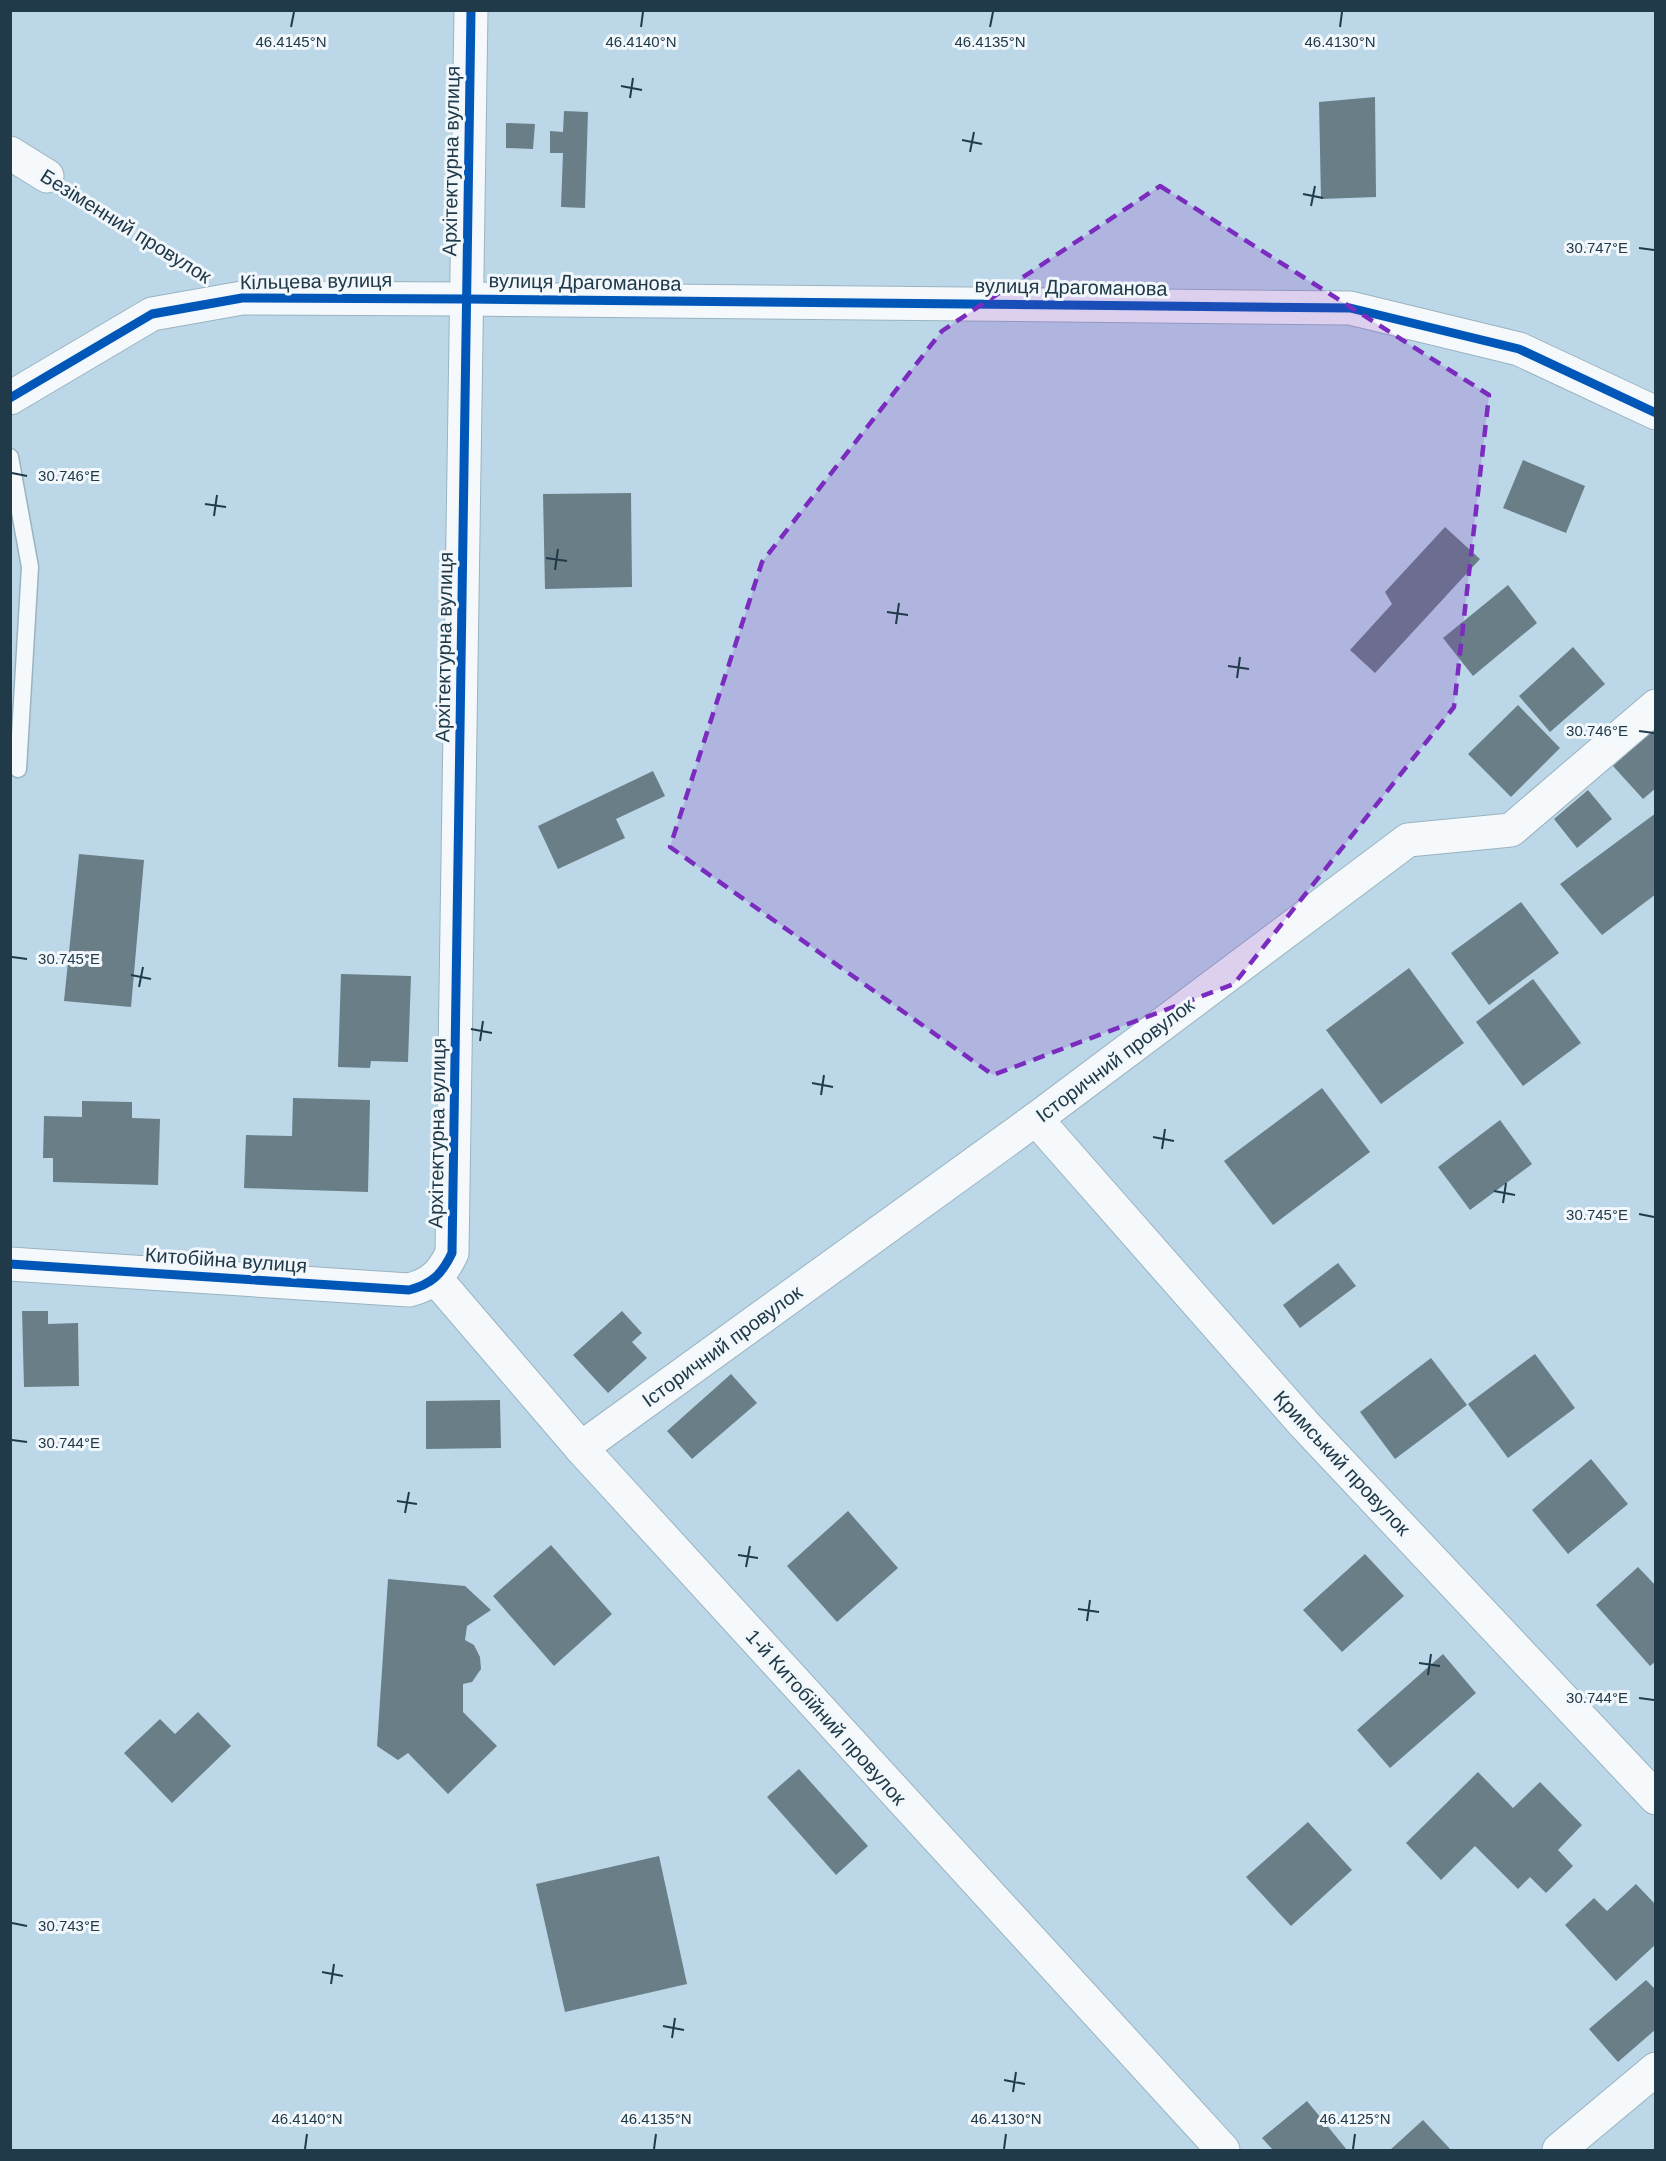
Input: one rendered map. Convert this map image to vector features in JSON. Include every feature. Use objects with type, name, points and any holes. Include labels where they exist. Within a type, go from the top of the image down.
[{"type":"street","name":"Архітектурна вулиця","points":[[436,1279],[446,1267],[452,1254],[454,1239],[471,10]]},
{"type":"street","name":"Безіменний провулок","points":[[10,153],[47,176]]},
{"type":"street","name":"Кільцева вулиця","points":[[10,398],[152,314],[242,298],[466,299]]},
{"type":"street","name":"вулиця Драгоманова","points":[[466,299],[1350,308],[1519,349],[1656,413]]},
{"type":"street","name":"Історичний провулок","points":[[581,1448],[1036,1119],[1408,840],[1511,830],[1656,706]]},
{"type":"street","name":"Кримський провулок","points":[[1036,1119],[1304,1424],[1656,1798]]},
{"type":"street","name":"Китобійна вулиця","points":[[10,1264],[409,1290],[436,1279]]},
{"type":"street","name":"1-й Китобійний провулок","points":[[436,1279],[581,1448],[1223,2151]]},
{"type":"street","points":[[1559,2151],[1656,2069]]},
{"type":"lane","points":[[10,457],[30,567],[18,769]]},
{"type":"highlighted area","points":[[1160,186],[1489,395],[1454,707],[1234,984],[993,1075],[670,847],[762,562],[942,331]]},
{"type":"building","points":[[1375,97],[1376,197],[1321,199],[1319,102]]},
{"type":"building","points":[[564,111],[588,112],[585,208],[561,207],[563,153],[550,153],[550,131],[563,132]]},
{"type":"building","points":[[506,123],[535,124],[533,149],[506,148]]},
{"type":"building","points":[[1523,460],[1585,486],[1566,533],[1503,508]]},
{"type":"building","points":[[631,493],[632,587],[545,589],[543,494]]},
{"type":"building","points":[[1445,527],[1480,559],[1375,673],[1350,650],[1392,604],[1385,592]]},
{"type":"building","points":[[1508,585],[1537,623],[1473,676],[1443,638]]},
{"type":"building","points":[[1573,647],[1605,684],[1550,732],[1519,696]]},
{"type":"building","points":[[1518,705],[1560,748],[1511,797],[1468,754]]},
{"type":"building","points":[[1652,731],[1656,735],[1656,788],[1643,799],[1613,766]]},
{"type":"building","points":[[653,771],[665,796],[616,819],[625,838],[558,869],[538,826]]},
{"type":"building","points":[[1588,790],[1612,819],[1577,848],[1554,819]]},
{"type":"building","points":[[1656,813],[1656,894],[1602,935],[1560,884]]},
{"type":"building","points":[[79,854],[144,860],[131,1007],[64,1001]]},
{"type":"building","points":[[1521,902],[1559,953],[1489,1005],[1451,953]]},
{"type":"building","points":[[1409,968],[1464,1043],[1381,1104],[1326,1030]]},
{"type":"building","points":[[341,974],[411,976],[408,1062],[371,1061],[370,1068],[338,1067]]},
{"type":"building","points":[[1533,979],[1581,1043],[1523,1086],[1476,1022]]},
{"type":"building","points":[[1322,1088],[1370,1152],[1273,1225],[1224,1161]]},
{"type":"building","points":[[293,1098],[370,1100],[368,1192],[244,1188],[246,1135],[292,1136]]},
{"type":"building","points":[[82,1101],[132,1102],[132,1118],[160,1119],[158,1185],[53,1182],[53,1158],[43,1158],[44,1116],[82,1117]]},
{"type":"building","points":[[1500,1120],[1532,1164],[1470,1210],[1438,1167]]},
{"type":"building","points":[[1338,1263],[1356,1286],[1300,1328],[1283,1305]]},
{"type":"building","points":[[22,1311],[48,1311],[48,1324],[78,1323],[79,1386],[24,1387]]},
{"type":"building","points":[[622,1311],[642,1333],[632,1342],[647,1358],[608,1393],[573,1355]]},
{"type":"building","points":[[1535,1354],[1575,1408],[1508,1458],[1468,1404]]},
{"type":"building","points":[[1431,1358],[1467,1405],[1395,1459],[1360,1412]]},
{"type":"building","points":[[731,1374],[757,1403],[692,1459],[667,1431]]},
{"type":"building","points":[[500,1400],[501,1448],[426,1449],[426,1401]]},
{"type":"building","points":[[1591,1459],[1628,1504],[1568,1554],[1532,1510]]},
{"type":"building","points":[[848,1511],[898,1568],[837,1622],[787,1566]]},
{"type":"building","points":[[551,1545],[612,1614],[554,1666],[493,1596]]},
{"type":"building","points":[[1365,1554],[1404,1596],[1342,1652],[1303,1610]]},
{"type":"building","points":[[1638,1567],[1656,1586],[1656,1661],[1650,1666],[1596,1605]]},
{"type":"building","points":[[388,1579],[465,1586],[491,1610],[467,1626],[465,1640],[474,1645],[480,1657],[481,1669],[472,1682],[463,1684],[463,1712],[497,1746],[448,1794],[408,1753],[398,1760],[377,1746]]},
{"type":"building","points":[[1443,1654],[1476,1693],[1390,1768],[1357,1730]]},
{"type":"building","points":[[198,1712],[231,1746],[172,1803],[124,1753],[160,1719],[175,1734]]},
{"type":"building","points":[[799,1769],[868,1846],[836,1875],[767,1797]]},
{"type":"building","points":[[1478,1772],[1513,1808],[1540,1782],[1582,1825],[1558,1850],[1573,1866],[1546,1893],[1530,1877],[1518,1889],[1475,1846],[1441,1880],[1406,1843]]},
{"type":"building","points":[[1308,1822],[1352,1870],[1291,1926],[1246,1877]]},
{"type":"building","points":[[659,1856],[687,1984],[565,2012],[536,1884]]},
{"type":"building","points":[[1636,1884],[1656,1905],[1656,1944],[1616,1981],[1565,1925],[1594,1898],[1607,1911]]},
{"type":"building","points":[[1646,1980],[1656,1990],[1656,2029],[1618,2062],[1589,2029]]},
{"type":"building","points":[[1307,2101],[1347,2150],[1273,2150],[1262,2138]]},
{"type":"building","points":[[1423,2120],[1451,2150],[1390,2150]]},
{"type":"cycle path","points":[[10,1264],[409,1290],[424,1285],[435,1277],[452,1253],[471,10]]},
{"type":"cycle path","points":[[10,398],[152,314],[242,298],[466,299],[1350,308],[1519,349],[1656,413]]}]
